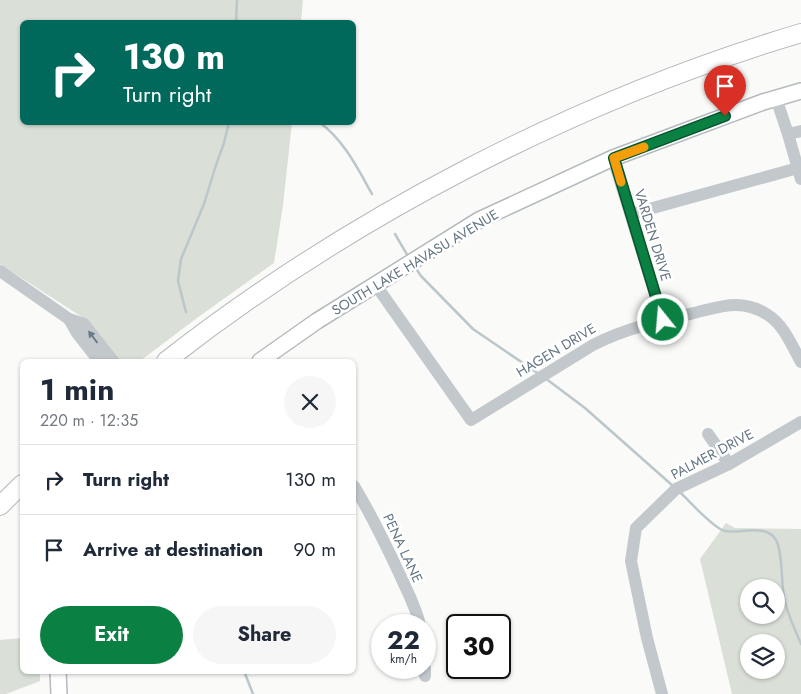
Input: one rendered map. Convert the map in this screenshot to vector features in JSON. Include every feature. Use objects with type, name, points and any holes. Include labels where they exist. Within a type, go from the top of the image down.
[{"type":"highway","points":[[169,359],[228,315],[310,260],[386,213],[473,166],[562,124],[653,85],[801,33]]},
{"type":"highway","points":[[0,506],[20,486]]},
{"type":"main road","name":"SOUTH LAKE HAVASU AVENUE","points":[[266,359],[317,321],[479,220],[614,158],[776,98],[801,91]]},
{"type":"main road","points":[[58,674],[59,694]]},
{"type":"street","points":[[631,214],[799,174],[776,98]]},
{"type":"street","points":[[788,134],[801,131]]},
{"type":"street","name":"VARDEN DRIVE","points":[[614,158],[663,320]]},
{"type":"street","points":[[0,271],[69,319],[84,324],[111,359]]},
{"type":"street","name":"HAGEN DRIVE","points":[[375,284],[470,420],[593,344],[610,336],[663,320],[726,306],[743,305],[773,318],[801,362]]},
{"type":"street","points":[[69,319],[76,333],[97,359]]},
{"type":"street","name":"PALMER DRIVE","points":[[662,694],[647,638],[631,561],[636,528],[676,489],[729,464],[801,422]]},
{"type":"street","points":[[708,434],[729,464]]},
{"type":"street","name":"PENA LANE","points":[[356,489],[390,554],[417,614]]},
{"type":"shaded area","points":[[0,0],[303,0],[301,20],[20,20],[20,125],[292,125],[283,205],[274,263],[143,359],[116,359],[85,319],[0,264]]},
{"type":"shaded area","points":[[726,523],[735,528],[801,529],[801,694],[732,694],[700,559]]},
{"type":"shaded area","points":[[20,638],[20,674],[40,674],[40,681],[6,694],[0,694],[0,640]]},
{"type":"waterway","points":[[236,20],[237,0]]},
{"type":"waterway","points":[[186,312],[178,281],[181,259],[204,204],[228,125]]},
{"type":"waterway","points":[[323,125],[343,146],[372,194]]},
{"type":"waterway","points":[[395,234],[409,258]]},
{"type":"waterway","points":[[415,267],[421,276],[473,329],[539,374]]},
{"type":"waterway","points":[[545,378],[585,408],[673,486]]},
{"type":"waterway","points":[[679,491],[701,514],[720,529],[731,532],[759,530],[772,535],[776,540],[780,552],[785,603],[801,644]]},
{"type":"waterway","points":[[245,674],[253,694]]},
{"type":"slow traffic","points":[[621,182],[614,158],[644,147]]},
{"type":"route","points":[[663,320],[614,158],[725,116]]}]
